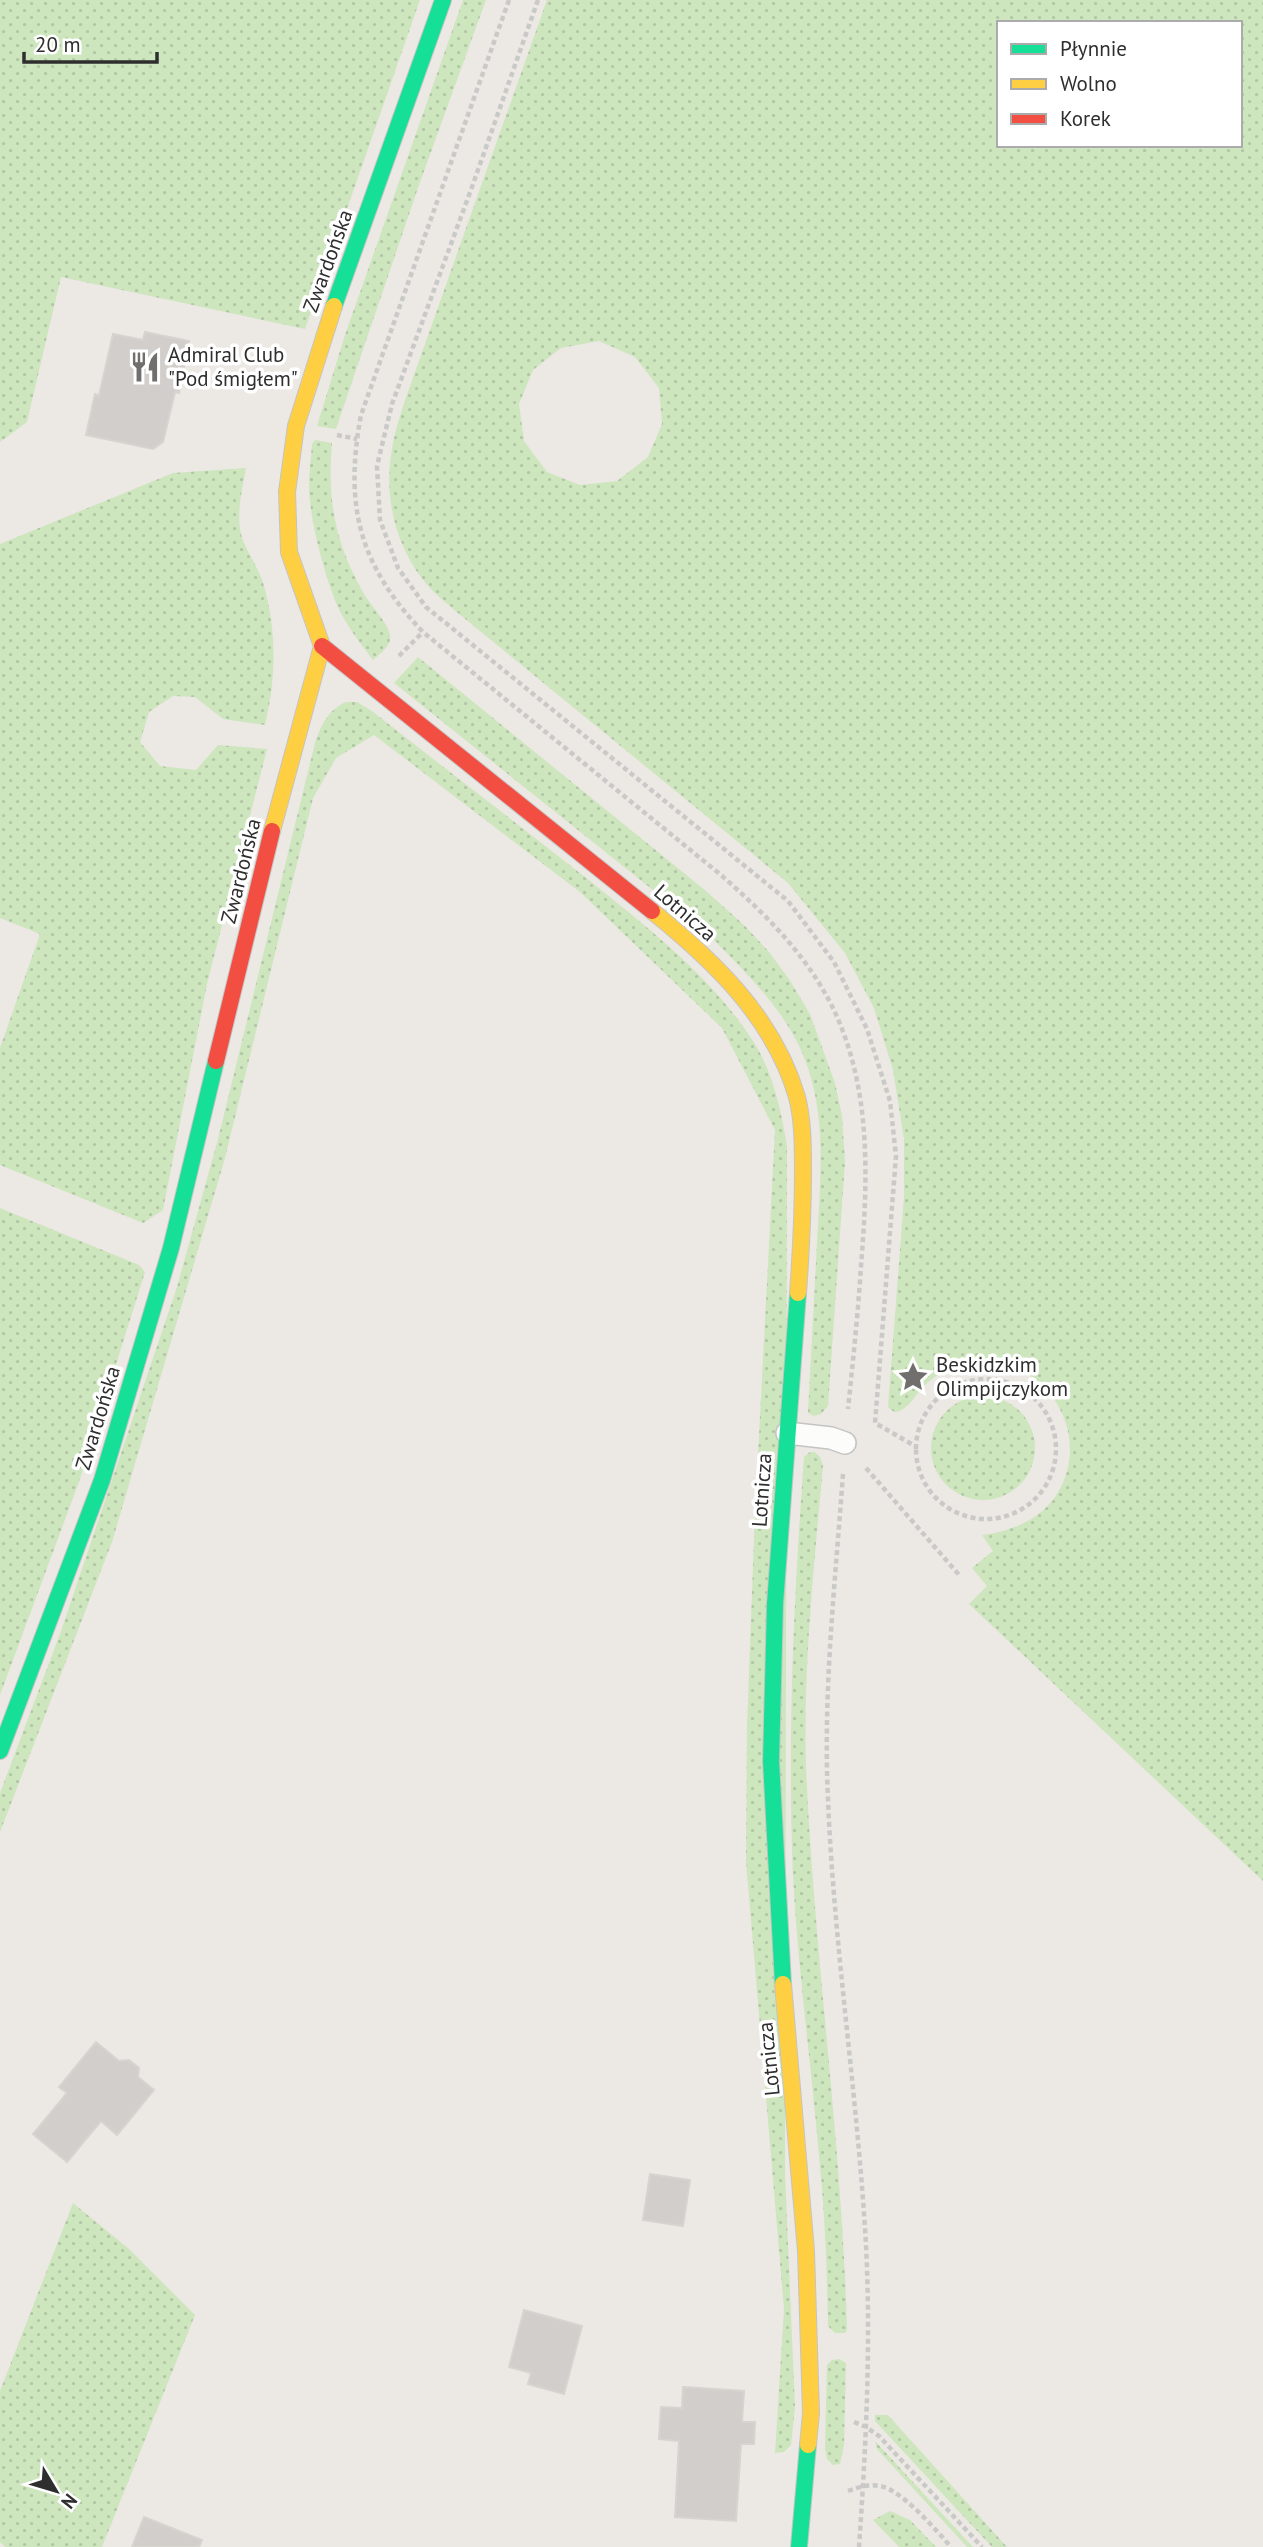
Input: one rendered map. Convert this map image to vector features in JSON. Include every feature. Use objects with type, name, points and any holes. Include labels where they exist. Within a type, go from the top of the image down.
[{"type":"street","name":"Zwardońska","points":[[0,1751],[102,1480],[171,1248],[258,884],[322,646],[289,552],[287,492],[296,426],[323,337],[443,0]]},
{"type":"street","name":"Lotnicza","points":[[322,646],[685,939],[741,994],[777,1045],[797,1098],[803,1142],[803,1227],[775,1604],[771,1761],[779,1942],[807,2264],[811,2413],[799,2547]]},
{"type":"lane","points":[[786,1433],[831,1438],[845,1443]]},
{"type":"path","points":[[423,632],[387,590],[369,554],[359,523],[354,494],[357,439],[361,415],[509,0]]},
{"type":"path","points":[[538,0],[392,404],[377,466],[380,520],[398,568],[426,607],[788,901],[834,962],[870,1041],[890,1101],[896,1156],[875,1423],[915,1446]]},
{"type":"path","points":[[995,1379],[1017,1386],[1037,1400],[1050,1419],[1057,1441],[1051,1475],[1032,1504],[1011,1516],[988,1520],[965,1517],[944,1507],[928,1490],[918,1469],[915,1446],[920,1423],[932,1403],[950,1388],[972,1380],[995,1379]]},
{"type":"path","points":[[845,1443],[960,1576]]},
{"type":"path","points":[[852,2421],[879,2436],[982,2547]]},
{"type":"path","points":[[859,2547],[864,2485],[883,2486],[898,2495],[920,2513],[951,2547]]},
{"type":"green space","points":[[0,0],[420,0],[305,329],[61,277],[27,422],[0,442]]},
{"type":"green space","points":[[463,0],[486,0],[419,185],[336,429],[317,426],[345,335]]},
{"type":"green space","points":[[547,0],[1263,0],[1263,1881],[969,1604],[987,1586],[972,1568],[993,1551],[982,1535],[1002,1531],[1032,1519],[1055,1497],[1065,1477],[1070,1455],[1069,1434],[1063,1414],[1052,1396],[1038,1381],[1020,1369],[999,1362],[970,1362],[950,1368],[925,1385],[903,1409],[894,1412],[888,1407],[904,1197],[904,1139],[893,1070],[874,1008],[845,953],[788,883],[432,590],[408,557],[395,522],[389,486],[393,443],[403,406]],"holes":[[[599,341],[635,357],[659,388],[662,424],[648,457],[617,481],[580,485],[547,472],[524,441],[519,404],[533,370],[561,348]]]},
{"type":"green space","points":[[315,440],[332,443],[332,503],[340,539],[354,575],[390,635],[387,646],[373,660],[349,627],[327,578],[312,516],[309,487],[312,444]]},
{"type":"green space","points":[[246,468],[240,506],[241,534],[264,586],[273,638],[273,673],[265,725],[223,719],[195,697],[173,696],[149,712],[140,742],[160,766],[196,770],[218,745],[267,749],[207,984],[163,1210],[143,1223],[0,1165],[0,1048],[40,934],[0,918],[0,544],[173,473]]},
{"type":"green space","points":[[418,657],[706,891],[745,926],[789,979],[810,1014],[835,1083],[842,1116],[845,1162],[828,1406],[821,1414],[814,1416],[808,1413],[820,1198],[820,1131],[813,1087],[799,1046],[765,995],[708,934],[394,683]]},
{"type":"green space","points":[[346,702],[357,702],[372,711],[590,881],[678,955],[718,996],[753,1041],[766,1065],[779,1105],[787,1146],[785,2174],[795,2407],[791,2445],[784,2452],[775,2453],[784,2309],[746,1861],[747,1726],[755,1512],[775,1130],[722,1028],[580,892],[374,735],[336,758],[313,798],[225,1158],[112,1542],[0,1832],[0,1793],[60,1634],[177,1287],[218,1139],[315,743],[326,719],[334,709]]},
{"type":"green space","points":[[0,1208],[139,1265],[145,1272],[80,1479],[0,1695]]},
{"type":"green space","points":[[983,1396],[1003,1400],[1020,1411],[1031,1428],[1035,1448],[1031,1468],[1020,1485],[1003,1496],[983,1500],[963,1496],[946,1485],[935,1468],[931,1448],[935,1428],[946,1411],[963,1400]]},
{"type":"green space","points":[[815,1452],[820,1457],[823,1466],[808,1654],[806,1767],[815,1908],[840,2189],[847,2330],[845,2333],[835,2333],[828,2326],[823,2198],[793,1876],[791,1719],[795,1614],[804,1457]]},
{"type":"green space","points":[[73,2203],[129,2249],[195,2315],[102,2547],[5,2547],[0,2542],[0,2391]]},
{"type":"green space","points":[[839,2359],[846,2363],[844,2445],[840,2464],[833,2465],[827,2459],[825,2449],[827,2365],[832,2360]]},
{"type":"green space","points":[[875,2415],[888,2415],[1007,2547],[992,2547],[875,2421]]},
{"type":"green space","points":[[875,2441],[973,2547],[967,2547],[877,2449]]},
{"type":"green space","points":[[890,2511],[910,2520],[936,2547],[899,2547],[873,2520]]},
{"type":"building","name":"Admiral Club \"Pod śmigłem\"","points":[[145,332],[189,341],[179,393],[175,392],[163,442],[153,449],[86,435],[95,394],[99,396],[113,334],[143,340]]},
{"type":"building","points":[[96,2042],[119,2061],[129,2060],[139,2068],[138,2077],[154,2090],[117,2135],[101,2121],[67,2162],[33,2134],[67,2093],[59,2087]]},
{"type":"building","points":[[650,2174],[690,2180],[683,2226],[643,2220]]},
{"type":"building","points":[[524,2310],[582,2326],[564,2394],[528,2384],[531,2373],[509,2367]]},
{"type":"building","points":[[683,2387],[744,2391],[742,2422],[755,2422],[754,2444],[741,2444],[736,2521],[675,2517],[679,2441],[659,2439],[661,2407],[682,2408]]},
{"type":"building","points":[[144,2517],[202,2540],[199,2547],[132,2547]]},
{"type":"traffic: fast","points":[[334,306],[443,0]]},
{"type":"traffic: fast","points":[[0,1751],[102,1480],[171,1248],[216,1061]]},
{"type":"traffic: fast","points":[[783,1984],[771,1761],[775,1604],[798,1293]]},
{"type":"traffic: fast","points":[[799,2547],[808,2445]]},
{"type":"traffic: slow","points":[[272,831],[322,646],[289,552],[287,492],[296,426],[334,306]]},
{"type":"traffic: slow","points":[[652,911],[698,950],[739,993],[757,1017],[787,1068],[797,1097],[802,1134],[803,1202],[798,1293]]},
{"type":"traffic: slow","points":[[783,1984],[806,2251],[811,2413],[808,2445]]},
{"type":"traffic: jam","points":[[322,646],[652,911]]},
{"type":"traffic: jam","points":[[216,1061],[272,831]]},
{"type":"place","name":"Admiral Club \"Pod śmigłem\"","points":[[145,367]]},
{"type":"place","name":"Beskidzkim Olimpijczykom","points":[[913,1377]]}]
